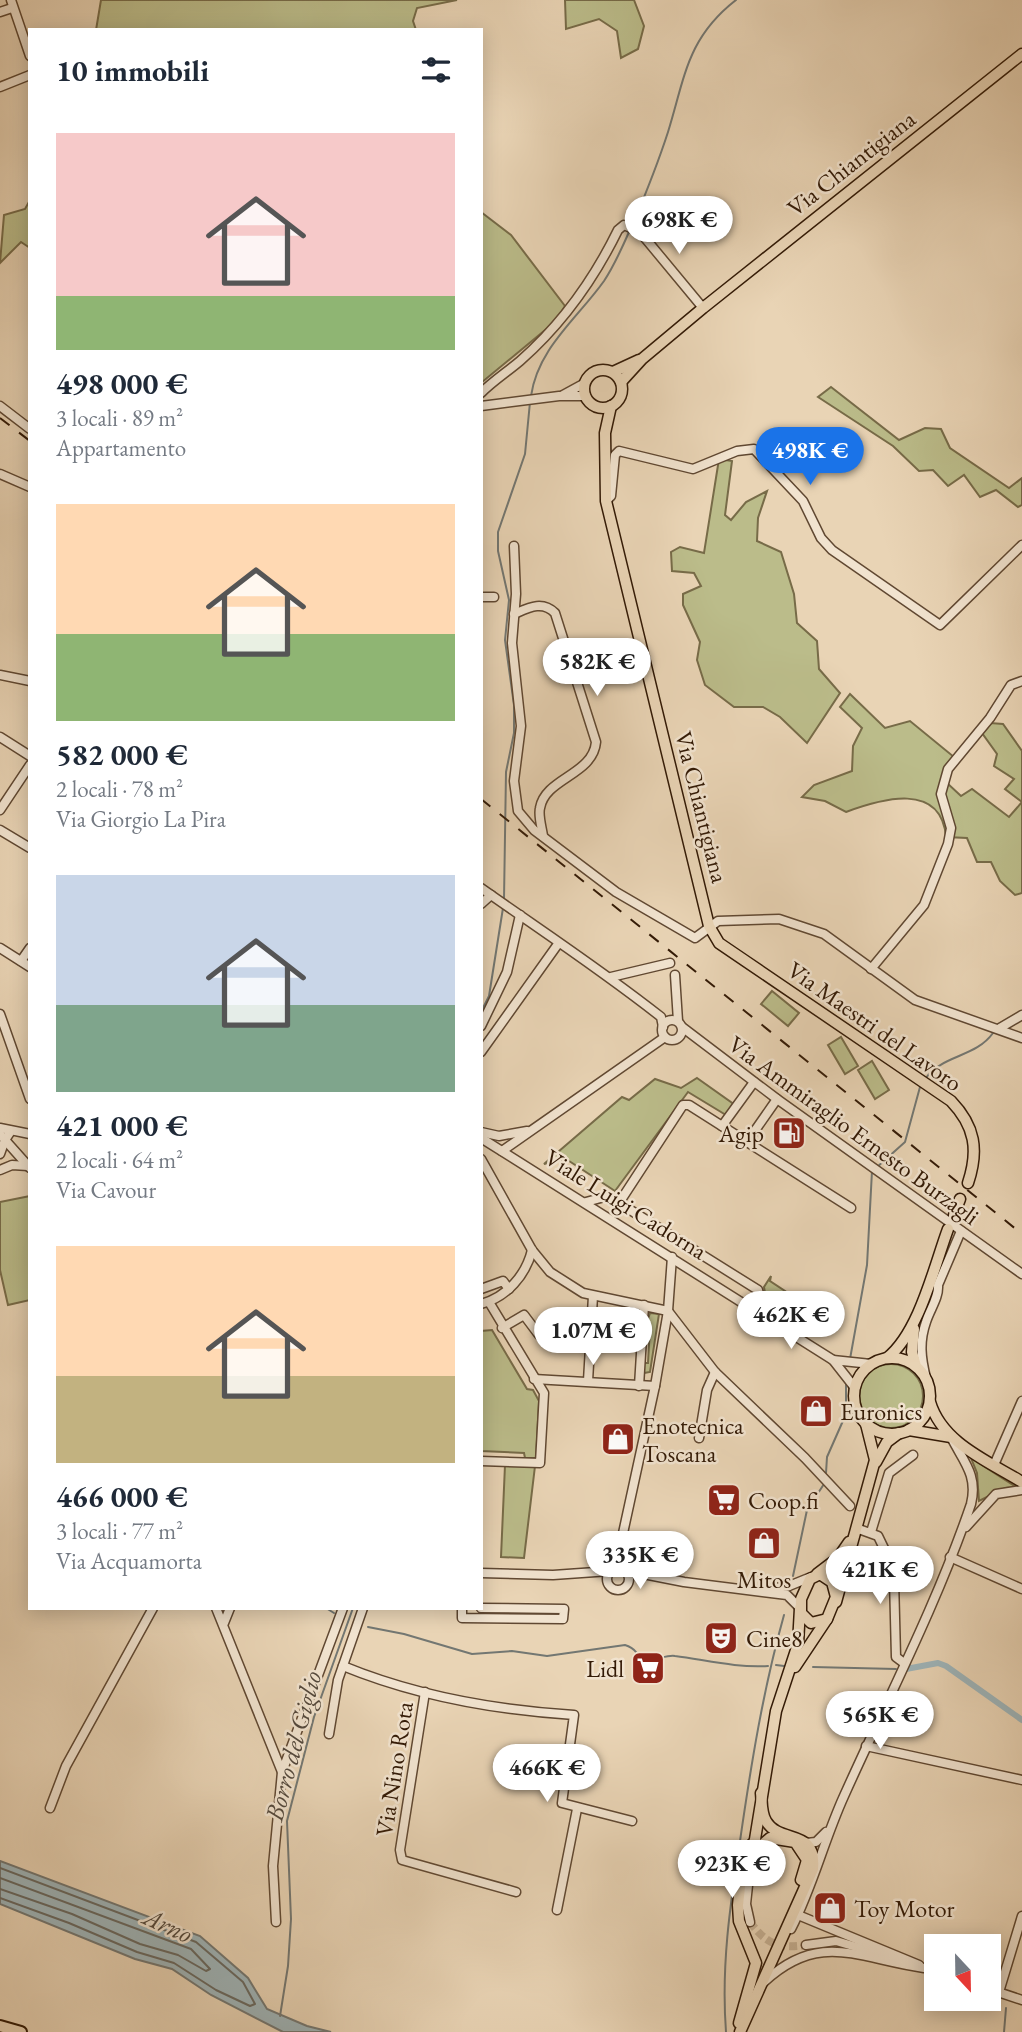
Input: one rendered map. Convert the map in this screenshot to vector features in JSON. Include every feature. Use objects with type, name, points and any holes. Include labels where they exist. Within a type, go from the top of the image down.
[{"type":"highway","points":[[0,2026],[21,2032]]},
{"type":"main road","name":"Via Chiantigiana","points":[[709,926],[606,501],[605,433],[611,406],[619,399],[621,383],[642,359],[1022,54]]},
{"type":"main road","name":"Via Chiantigiana","points":[[585,383],[596,371],[613,372],[642,359]]},
{"type":"main road","points":[[613,372],[621,383]]},
{"type":"main road","points":[[585,383],[586,396]]},
{"type":"main road","name":"Via Chiantigiana","points":[[586,396],[596,407],[605,433]]},
{"type":"main road","points":[[596,407],[611,406]]},
{"type":"main road","name":"Via Maestri del Lavoro","points":[[709,926],[719,943],[922,1080],[962,1112],[974,1135],[975,1151],[968,1182]]},
{"type":"main road","points":[[954,1215],[960,1199]]},
{"type":"main road","points":[[780,1696],[836,1602],[871,1472],[874,1448],[866,1423],[856,1407],[855,1388],[863,1371],[871,1364],[887,1358],[900,1347],[916,1317],[948,1229]]},
{"type":"main road","points":[[916,1317],[912,1342],[916,1366]]},
{"type":"main road","points":[[887,1358],[897,1358],[916,1366],[926,1378],[930,1400],[939,1423],[952,1437],[1022,1482]]},
{"type":"main road","points":[[871,1472],[887,1442],[923,1418],[930,1400]]},
{"type":"main road","points":[[866,1423],[881,1432],[904,1431],[952,1437]]},
{"type":"main road","points":[[749,1876],[761,1793],[780,1696],[794,1660],[805,1588],[815,1575],[838,1558],[855,1532]]},
{"type":"main road","points":[[815,1575],[827,1576],[832,1582],[836,1602]]},
{"type":"main road","points":[[800,1608],[804,1619],[811,1623],[819,1623],[829,1616]]},
{"type":"main road","points":[[738,2031],[813,1869],[814,1858],[806,1843],[772,1828],[763,1813],[761,1793]]},
{"type":"main road","points":[[778,1837],[801,1847],[807,1860],[805,1871],[738,2031],[755,1975],[756,1963],[739,1920],[738,1905],[748,1849],[778,1837]]},
{"type":"street","points":[[0,12],[12,4],[28,50]]},
{"type":"street","points":[[0,87],[28,76]]},
{"type":"street","points":[[483,391],[520,361],[558,322],[594,275],[622,228],[635,229],[703,308]]},
{"type":"street","points":[[559,396],[585,383]]},
{"type":"street","points":[[483,406],[559,396],[586,396]]},
{"type":"street","points":[[0,406],[28,427]]},
{"type":"street","points":[[606,501],[611,496],[615,455],[620,451],[693,469],[737,451],[754,449],[803,501],[821,538],[832,550],[940,625],[1022,545]]},
{"type":"street","points":[[0,474],[28,486]]},
{"type":"street","points":[[514,546],[517,555],[512,643],[521,726],[514,781],[518,811],[543,836],[645,911],[695,938],[709,926],[727,919],[779,919],[824,934],[915,1000],[1022,1038]]},
{"type":"street","points":[[483,597],[494,597]]},
{"type":"street","points":[[514,614],[536,605],[550,608],[555,613],[596,742],[595,753],[583,766],[546,795],[540,809],[543,836]]},
{"type":"street","points":[[0,675],[28,681]]},
{"type":"street","points":[[872,970],[924,905],[948,844],[951,828],[941,794],[948,769],[990,718],[1011,685],[1022,681]]},
{"type":"street","points":[[0,737],[28,755]]},
{"type":"street","points":[[0,810],[28,768]]},
{"type":"street","points":[[0,830],[28,847]]},
{"type":"street","points":[[483,889],[558,944],[611,977],[662,1017],[663,1032]]},
{"type":"street","points":[[483,903],[493,896]]},
{"type":"street","points":[[483,1022],[507,972],[520,915]]},
{"type":"street","points":[[483,1049],[558,944]]},
{"type":"street","points":[[0,948],[28,966]]},
{"type":"street","points":[[21,961],[28,951]]},
{"type":"street","points":[[611,977],[670,963]]},
{"type":"street","points":[[675,975],[680,1024],[677,1039]]},
{"type":"street","points":[[0,1014],[28,1093]]},
{"type":"street","points":[[1000,1028],[1022,1015]]},
{"type":"street","points":[[502,1151],[652,1044],[669,1020],[680,1024]]},
{"type":"street","name":"Via Ammiraglio Ernesto Burzagli","points":[[680,1024],[699,1042],[777,1100],[1022,1274]]},
{"type":"street","name":"Via Ammiraglio Ernesto Burzagli","points":[[663,1032],[677,1039],[699,1042]]},
{"type":"street","points":[[722,1126],[754,1083]]},
{"type":"street","points":[[747,1142],[777,1100]]},
{"type":"street","points":[[619,1203],[683,1105],[690,1105],[851,1208]]},
{"type":"street","points":[[0,1128],[28,1134]]},
{"type":"street","points":[[483,1132],[507,1135],[530,1130]]},
{"type":"street","points":[[0,1154],[3,1137],[11,1131]]},
{"type":"street","points":[[502,1151],[507,1135]]},
{"type":"street","points":[[3,1137],[28,1166]]},
{"type":"street","name":"Viale Luigi Cadorna","points":[[483,1139],[833,1360],[855,1388]]},
{"type":"street","points":[[518,1140],[521,1163]]},
{"type":"street","points":[[483,1163],[532,1250],[559,1280],[593,1296],[668,1311],[715,1372],[805,1458],[850,1506]]},
{"type":"street","points":[[0,1170],[12,1165],[28,1167]]},
{"type":"street","points":[[586,1202],[608,1196],[758,1290],[765,1317]]},
{"type":"street","points":[[926,1378],[922,1338],[939,1293],[938,1285],[961,1231]]},
{"type":"street","points":[[483,1461],[540,1463],[544,1393],[485,1303],[509,1289],[527,1264],[532,1250]]},
{"type":"street","points":[[608,1584],[620,1546],[655,1386],[668,1311],[672,1257]]},
{"type":"street","points":[[527,1264],[540,1262]]},
{"type":"street","points":[[673,1271],[686,1266]]},
{"type":"street","points":[[483,1289],[503,1282],[509,1289]]},
{"type":"street","points":[[588,1381],[593,1296]]},
{"type":"street","points":[[639,1385],[644,1305]]},
{"type":"street","points":[[502,1328],[524,1315],[539,1335]]},
{"type":"street","name":"Viale Luigi Cadorna","points":[[833,1360],[871,1364]]},
{"type":"street","points":[[699,1438],[706,1390],[715,1372]]},
{"type":"street","points":[[534,1379],[655,1386]]},
{"type":"street","points":[[994,1465],[1022,1401]]},
{"type":"street","points":[[772,1962],[798,1915],[819,1868],[830,1826],[904,1663],[971,1504],[974,1486],[971,1471],[952,1437]]},
{"type":"street","points":[[871,1532],[889,1473],[913,1455]]},
{"type":"street","points":[[955,1544],[990,1498],[1003,1491],[1022,1490]]},
{"type":"street","points":[[855,1532],[871,1532],[885,1546],[891,1563],[896,1657],[904,1663]]},
{"type":"street","points":[[620,1546],[623,1570],[629,1577],[628,1583]]},
{"type":"street","points":[[950,1557],[1022,1589]]},
{"type":"street","points":[[483,1573],[579,1574],[623,1570],[653,1577],[763,1589],[787,1595],[800,1608]]},
{"type":"street","points":[[579,1574],[618,1590],[628,1583],[653,1577]]},
{"type":"street","points":[[763,1589],[789,1586],[815,1575]]},
{"type":"street","points":[[780,1593],[794,1610],[798,1628]]},
{"type":"street","points":[[462,1610],[462,1618],[562,1619],[564,1609],[483,1608]]},
{"type":"street","points":[[50,1808],[66,1766],[152,1610]]},
{"type":"street","points":[[217,1610],[282,1772]]},
{"type":"street","points":[[224,1623],[229,1610]]},
{"type":"street","points":[[276,1922],[273,1866],[282,1772],[342,1610]]},
{"type":"street","points":[[329,1734],[343,1666],[362,1610]]},
{"type":"street","points":[[343,1666],[425,1692],[530,1712],[574,1715],[561,1799],[566,1805],[578,1809],[632,1821]]},
{"type":"street","name":"Via Nino Rota","points":[[425,1692],[400,1850],[402,1860],[516,1892]]},
{"type":"street","points":[[866,1746],[1022,1780]]},
{"type":"street","points":[[557,1910],[578,1809]]},
{"type":"street","points":[[806,1843],[816,1842],[830,1826]]},
{"type":"street","points":[[749,1876],[746,1904],[750,1922]]},
{"type":"street","points":[[798,1915],[895,1953],[924,1968]]},
{"type":"street","points":[[1001,1985],[1022,1916]]},
{"type":"street","points":[[806,1945],[836,1941],[924,1968]]},
{"type":"street","points":[[762,1983],[784,1964],[830,1950],[924,1968]]},
{"type":"street","points":[[1001,1993],[1022,2000]]},
{"type":"green space","points":[[101,0],[457,0],[417,8],[413,21],[415,28],[96,28]]},
{"type":"green space","points":[[565,0],[634,0],[644,26],[638,49],[621,58],[617,31],[599,19],[566,29]]},
{"type":"green space","points":[[28,204],[28,247],[21,242],[0,263],[4,215],[25,209]]},
{"type":"green space","points":[[483,214],[511,235],[565,306],[556,321],[483,381]]},
{"type":"green space","points":[[831,387],[899,440],[925,428],[941,429],[950,448],[1009,488],[1022,478],[1022,505],[1018,507],[996,490],[980,497],[964,475],[948,486],[933,470],[919,471],[893,446],[818,397]]},
{"type":"green space","points":[[719,459],[732,461],[725,515],[731,520],[746,502],[767,491],[758,518],[757,541],[781,552],[794,594],[797,623],[817,641],[819,669],[840,693],[807,743],[780,717],[763,707],[734,707],[705,685],[697,660],[700,642],[683,605],[683,594],[701,586],[694,573],[672,571],[671,552],[680,547],[704,553]]},
{"type":"green space","points":[[850,694],[885,728],[910,721],[954,757],[947,783],[961,796],[972,789],[1009,817],[1022,802],[1022,893],[1015,895],[1000,881],[991,862],[977,862],[967,838],[946,837],[942,819],[933,808],[921,801],[892,799],[846,812],[825,801],[802,797],[814,785],[852,771],[853,746],[862,728],[840,707]]},
{"type":"green space","points":[[990,723],[1003,724],[1022,751],[1022,802],[1005,789],[1014,779],[994,766],[997,754],[982,733]]},
{"type":"green space","points":[[772,991],[799,1013],[788,1026],[761,1004]]},
{"type":"green space","points":[[841,1037],[858,1066],[845,1074],[828,1045]]},
{"type":"green space","points":[[872,1061],[889,1090],[875,1099],[858,1070]]},
{"type":"green space","points":[[697,1078],[735,1105],[726,1115],[688,1092],[615,1191],[566,1159],[544,1164],[622,1097],[629,1100],[655,1079],[681,1088]]},
{"type":"green space","points":[[28,1196],[28,1300],[8,1305],[0,1270],[0,1202]]},
{"type":"green space","points":[[771,1276],[770,1281],[785,1291],[768,1311],[764,1287]]},
{"type":"green space","points":[[650,1313],[659,1314],[650,1372],[644,1373],[644,1363],[648,1363],[650,1326],[646,1325]]},
{"type":"green space","points":[[492,1330],[527,1389],[533,1390],[539,1401],[536,1458],[525,1458],[524,1453],[483,1451],[483,1331]]},
{"type":"green space","points":[[885,1364],[897,1364],[914,1373],[921,1384],[921,1408],[914,1419],[897,1428],[885,1428],[873,1423],[864,1414],[859,1402],[859,1390],[864,1378],[873,1369]]},
{"type":"green space","points":[[971,1458],[1016,1487],[1005,1488],[979,1501],[977,1473]]},
{"type":"green space","points":[[505,1465],[535,1466],[524,1558],[501,1557]]},
{"type":"water","name":"Arno","points":[[0,1861],[200,1936],[248,1978],[267,2009],[307,2026],[331,2032],[283,2032],[211,1995],[172,1969],[135,1959],[0,1904]]},
{"type":"waterway","name":"Borro del Giglio","points":[[633,224],[652,178],[684,76],[697,44],[720,14],[736,0]]},
{"type":"waterway","name":"Borro del Giglio","points":[[531,396],[535,379],[550,349],[604,281],[629,232]]},
{"type":"waterway","name":"Borro del Giglio","points":[[504,899],[506,772],[514,733],[514,705],[505,640],[509,600],[498,551],[498,532],[525,454],[530,402]]},
{"type":"waterway","name":"Borro del Giglio","points":[[483,1008],[489,996],[503,908]]},
{"type":"waterway","points":[[925,1079],[932,1071],[977,1047],[993,1033]]},
{"type":"waterway","points":[[876,1168],[905,1142],[920,1087]]},
{"type":"waterway","points":[[850,1359],[867,1265],[872,1171]]},
{"type":"waterway","points":[[826,1473],[827,1457],[846,1414],[846,1384]]},
{"type":"waterway","points":[[793,1576],[807,1510],[824,1484]]},
{"type":"waterway","points":[[329,1610],[334,1613]]},
{"type":"waterway","name":"Borro del Giglio","points":[[280,2016],[288,1966],[291,1919],[287,1821],[314,1717],[352,1610]]},
{"type":"waterway","points":[[726,2032],[727,1936],[733,1889],[758,1728],[784,1615]]},
{"type":"waterway","points":[[368,1627],[404,1634],[472,1654],[512,1651],[547,1656],[625,1645],[645,1660],[671,1656],[733,1665],[768,1666]]},
{"type":"waterway","points":[[906,1669],[938,1663],[946,1666],[1022,1720]]},
{"type":"waterway","points":[[776,1665],[784,1666]]},
{"type":"waterway","points":[[813,1667],[896,1669]]},
{"type":"waterway","points":[[1004,2032],[1006,2008]]},
{"type":"tunnel","points":[[750,1922],[774,1943],[788,1946],[806,1945]]},
{"type":"railway","points":[[0,418],[28,439]]},
{"type":"railway","points":[[483,801],[1022,1234]]},
{"type":"place","name":"Agip","points":[[789,1133]]},
{"type":"place","name":"Euronics","points":[[816,1411]]},
{"type":"place","name":"Enotecnica Toscana","points":[[618,1439]]},
{"type":"place","name":"Coop.fi","points":[[724,1500]]},
{"type":"place","name":"Mitos","points":[[764,1543]]},
{"type":"place","name":"Cine8","points":[[721,1638]]},
{"type":"place","name":"Lidl","points":[[648,1668]]},
{"type":"place","name":"Toy Motor","points":[[830,1908]]}]
